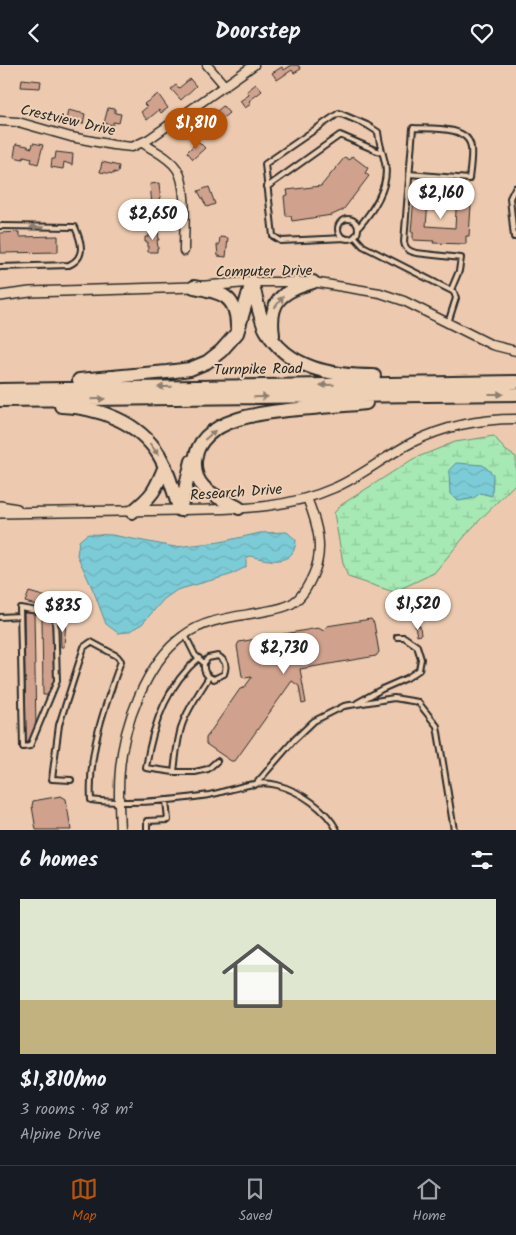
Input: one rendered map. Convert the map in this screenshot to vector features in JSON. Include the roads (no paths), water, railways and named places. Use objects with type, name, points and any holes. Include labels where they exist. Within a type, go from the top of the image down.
[{"type":"highway","points":[[273,340],[271,318],[277,301],[286,292],[313,282]]},
{"type":"highway","points":[[35,389],[52,383],[190,369],[212,359],[222,351],[237,333],[252,283]]},
{"type":"highway","points":[[252,283],[265,329],[273,340],[280,349],[302,364],[318,370],[340,375],[516,380]]},
{"type":"highway","points":[[194,287],[217,291],[230,299],[237,314],[237,333]]},
{"type":"highway","name":"Turnpike Road","points":[[0,390],[516,380]]},
{"type":"highway","points":[[180,510],[188,473],[196,452],[201,444],[220,427],[252,415],[381,401],[475,394]]},
{"type":"highway","name":"Turnpike Road","points":[[0,400],[516,394]]},
{"type":"highway","points":[[14,400],[34,405],[65,406],[81,409],[119,419],[132,427],[157,452],[165,466],[180,510]]},
{"type":"highway","points":[[196,452],[195,471],[199,483],[208,492],[238,508]]},
{"type":"highway","points":[[132,512],[148,499],[157,488],[165,466]]},
{"type":"street","points":[[207,65],[224,86]]},
{"type":"street","name":"Crestview Drive","points":[[0,121],[18,122],[71,137],[132,147],[142,143],[254,65]]},
{"type":"street","points":[[142,143],[168,160],[180,175],[184,202],[184,251]]},
{"type":"street","name":"Computer Drive","points":[[0,296],[30,292],[313,282],[380,293],[404,301],[492,345],[516,351]]},
{"type":"street","points":[[0,290],[30,292]]},
{"type":"street","name":"Research Drive","points":[[0,513],[132,512],[238,508],[286,504],[342,485],[412,442],[432,433],[463,424],[516,419]]},
{"type":"street","points":[[120,830],[119,804],[122,753],[139,695],[157,662],[170,647],[185,634],[196,628],[213,622],[273,610],[290,604],[301,595],[314,573],[320,546],[314,516],[307,498]]},
{"type":"street","points":[[0,506],[40,512]]},
{"type":"lane","points":[[339,113],[378,132],[386,165],[385,181],[378,197],[358,228],[355,237],[281,241],[273,236],[265,164],[339,113]]},
{"type":"lane","points":[[409,174],[469,179],[471,146],[467,137],[458,131],[413,128],[409,174],[404,242],[405,247],[409,251],[416,253],[461,258],[459,271],[451,290]]},
{"type":"lane","points":[[268,187],[340,135],[382,153]]},
{"type":"lane","points":[[514,237],[510,198],[515,188]]},
{"type":"lane","points":[[345,239],[339,232],[340,223],[344,220],[354,220],[358,228]]},
{"type":"lane","points":[[0,226],[75,227],[80,240],[80,256],[76,262],[70,265],[0,267]]},
{"type":"lane","points":[[355,237],[363,246],[454,292],[456,297],[448,323]]},
{"type":"lane","points":[[20,608],[55,614],[57,681],[30,747],[22,747],[20,616],[20,608]]},
{"type":"lane","points":[[0,617],[20,616]]},
{"type":"lane","points":[[185,634],[189,645],[204,663]]},
{"type":"lane","points":[[355,704],[419,670],[421,659],[417,646],[404,637],[397,637]]},
{"type":"lane","points":[[71,780],[52,779],[54,753],[59,725],[84,647],[91,642],[118,656],[121,661],[104,709],[95,742],[90,785],[91,800],[119,804],[211,795],[248,785],[276,785],[300,795],[319,809],[335,825],[337,830]]},
{"type":"lane","points":[[218,656],[226,664],[224,674],[214,679],[209,677],[203,668],[204,663],[208,658],[218,656]]},
{"type":"lane","points":[[199,658],[185,669],[161,710],[154,728],[146,768],[174,772],[195,772],[208,769],[217,761]]},
{"type":"lane","points":[[174,772],[182,725],[191,705],[209,677]]},
{"type":"lane","points":[[255,785],[314,721],[344,706],[394,698],[418,702],[429,714],[436,726],[454,830]]},
{"type":"lane","points":[[147,830],[147,821],[168,820],[166,800]]},
{"type":"lane","points":[[329,830],[335,825]]},
{"type":"water","points":[[456,463],[483,465],[493,474],[492,496],[480,493],[474,498],[459,501],[450,494],[449,470]]},
{"type":"water","points":[[287,532],[296,540],[291,555],[279,560],[250,556],[246,559],[246,567],[230,575],[177,590],[164,599],[142,624],[128,632],[118,633],[106,624],[77,555],[79,541],[89,534],[112,535],[175,547],[220,542],[260,533]]}]
